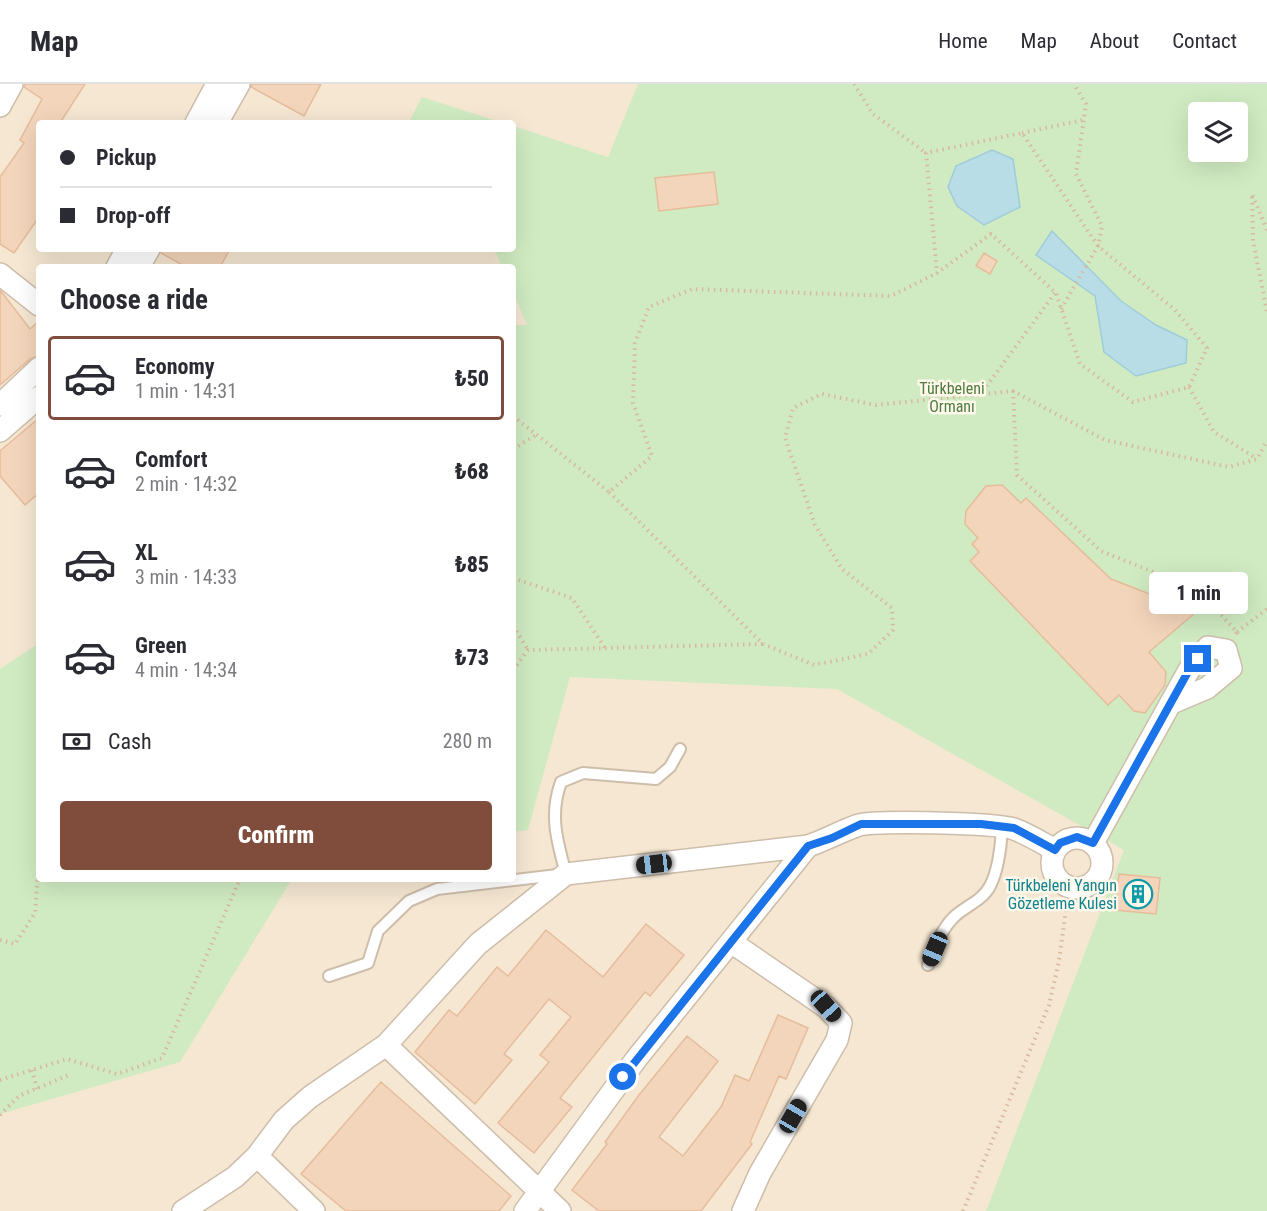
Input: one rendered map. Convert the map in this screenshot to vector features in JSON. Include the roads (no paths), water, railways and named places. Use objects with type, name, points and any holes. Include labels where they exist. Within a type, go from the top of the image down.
[{"type":"street","points":[[0,105],[12,84]]},
{"type":"street","points":[[198,120],[217,84]]},
{"type":"street","points":[[219,120],[239,84]]},
{"type":"street","points":[[0,274],[36,303]]},
{"type":"street","points":[[0,405],[36,371]]},
{"type":"street","points":[[0,431],[36,400]]},
{"type":"street","points":[[1093,843],[1174,702],[1207,688],[1231,668],[1226,650]]},
{"type":"street","points":[[183,1211],[235,1177],[257,1155],[284,1119],[310,1097],[386,1045],[478,944],[566,874],[808,846],[832,838],[861,824],[981,824],[1014,828],[1055,850]]},
{"type":"street","points":[[1077,837],[1093,843],[1102,857],[1100,875],[1086,886],[1069,887],[1055,876],[1052,868],[1055,850],[1060,843],[1077,837]]},
{"type":"street","points":[[525,1211],[637,1058],[808,846]]},
{"type":"street","points":[[731,942],[826,1006],[841,1023],[837,1040],[760,1173],[743,1211]]},
{"type":"street","points":[[386,1045],[560,1211]]},
{"type":"street","points":[[257,1155],[314,1211]]},
{"type":"lane","points":[[516,880],[566,874],[554,828],[554,802],[561,782],[583,773],[656,779],[670,767],[680,748]]},
{"type":"lane","points":[[928,965],[942,933],[954,917],[978,900],[991,885],[1000,853],[1002,827]]},
{"type":"lane","points":[[329,976],[368,963],[378,931],[409,901],[437,889],[497,882]]},
{"type":"water","points":[[992,150],[1013,159],[1020,207],[984,225],[957,206],[948,187],[956,166]]},
{"type":"water","points":[[1052,231],[1121,301],[1156,325],[1187,340],[1186,363],[1136,376],[1104,352],[1095,296],[1036,255]]},
{"type":"place","name":"Türkbeleni Yangın Gözetleme Kulesi","points":[[1138,894]]},
{"type":"park label","name":"Türkbeleni Ormanı","points":[[952,397]]}]
